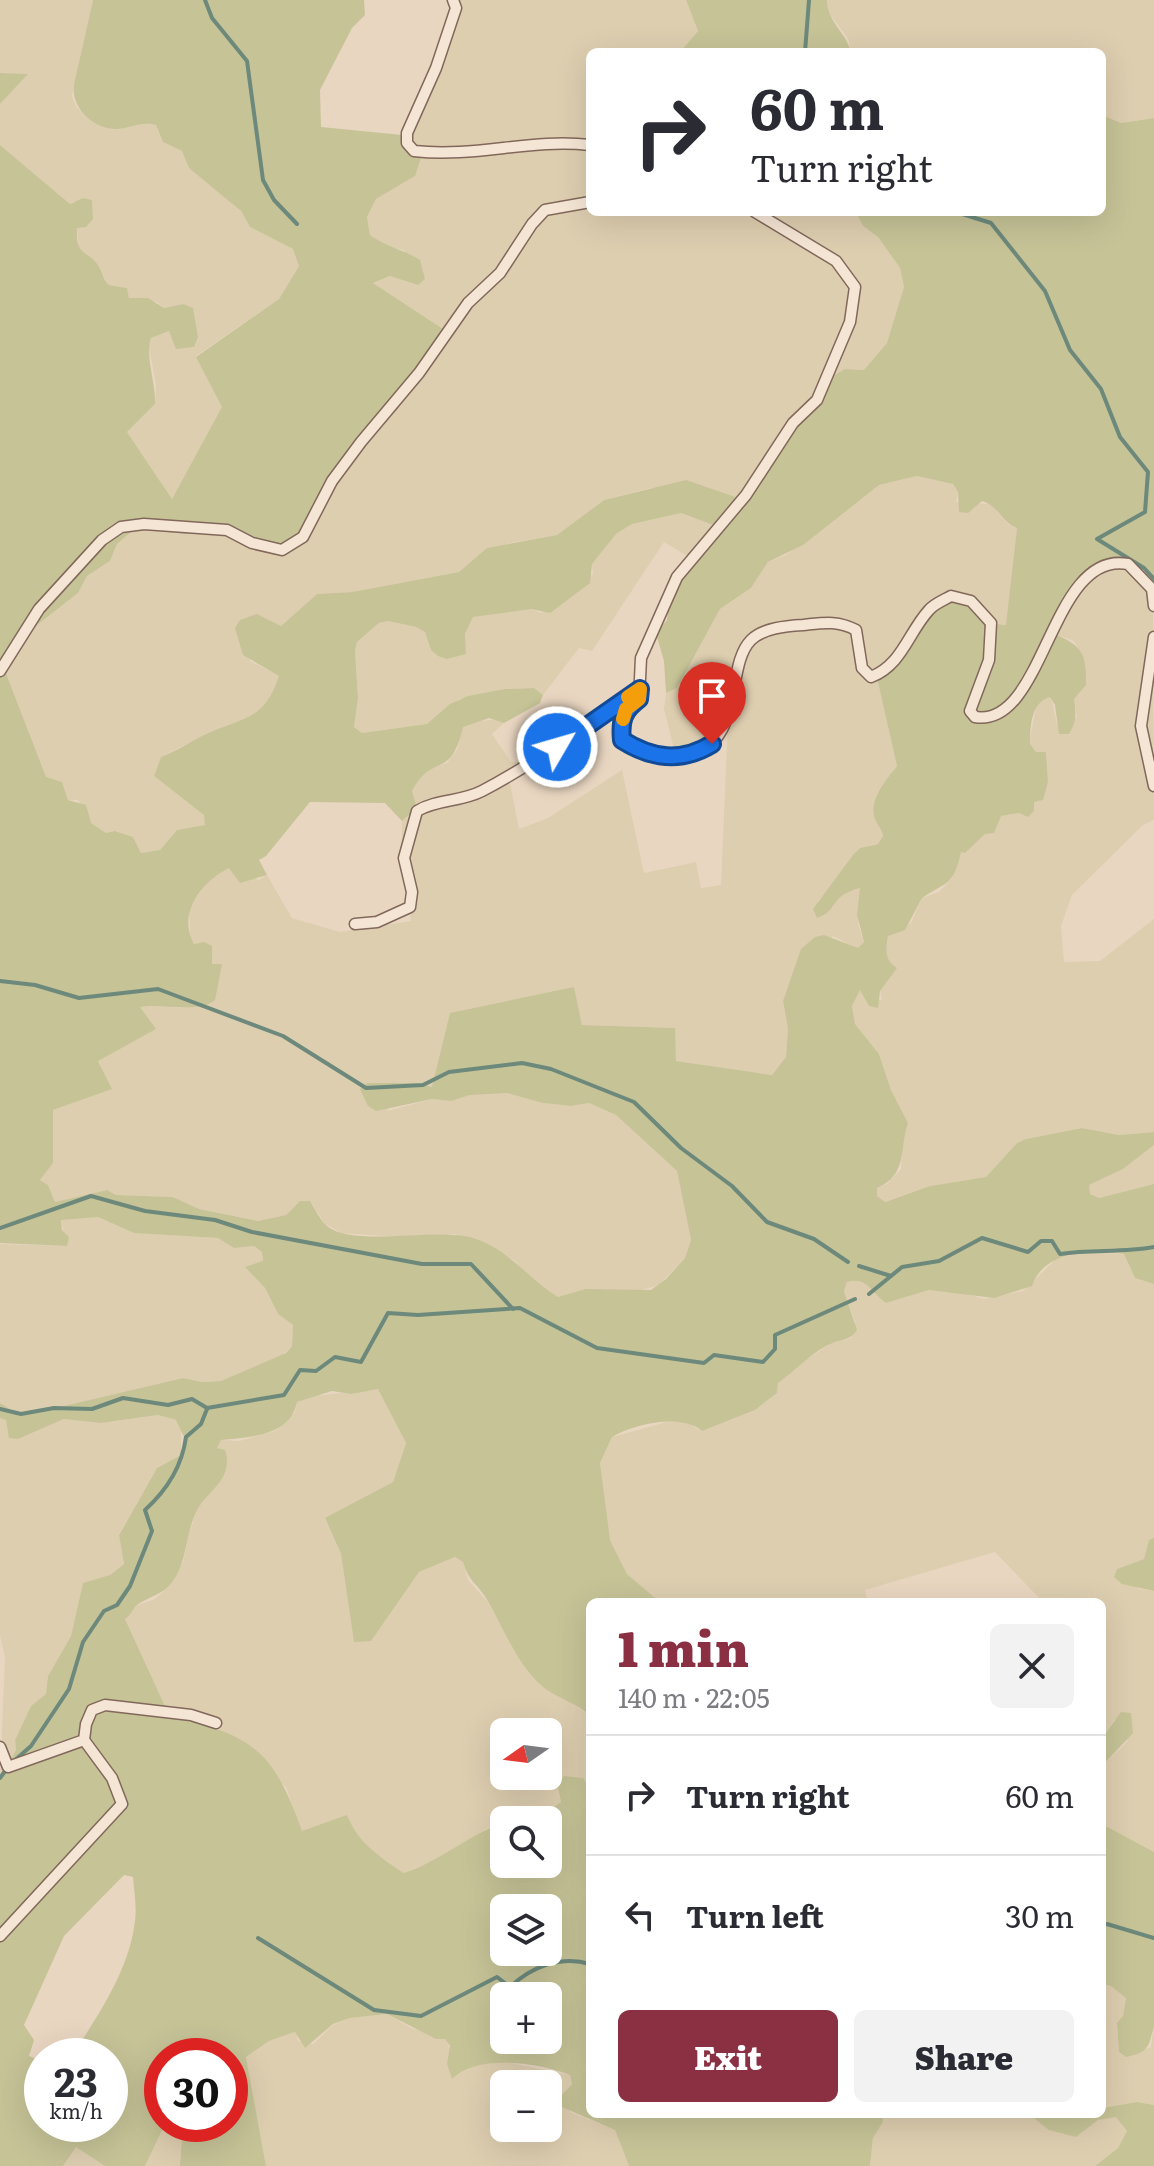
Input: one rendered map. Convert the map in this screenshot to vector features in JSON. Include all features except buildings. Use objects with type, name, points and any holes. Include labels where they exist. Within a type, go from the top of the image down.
[{"type":"street","points":[[453,0],[456,8],[436,68],[407,133],[407,143],[414,151],[452,155],[562,142],[586,145]]},
{"type":"street","points":[[0,671],[39,609],[102,540],[121,527],[144,524],[227,530],[252,543],[282,550],[303,537],[332,481],[419,373],[468,303],[500,273],[532,224],[545,210],[586,203]]},
{"type":"street","points":[[762,216],[836,261],[855,287],[850,322],[817,400],[793,423],[746,495],[677,577],[641,658],[639,699],[626,709],[620,725],[622,740],[656,756],[696,754],[712,744],[731,708],[743,655],[750,640],[777,627],[841,621],[856,630],[862,668],[871,677],[885,672],[907,646],[930,609],[951,596],[971,601],[991,623],[989,660],[970,711],[975,717],[986,719],[1002,712],[1031,675],[1085,575],[1103,564],[1128,564],[1152,589],[1154,606]]},
{"type":"street","points":[[1154,637],[1141,726],[1154,786]]},
{"type":"street","points":[[355,924],[377,922],[410,907],[412,892],[404,858],[417,811],[433,802],[477,793],[523,769],[640,689]]},
{"type":"street","points":[[84,1740],[92,1710],[105,1705],[191,1715],[216,1723]]},
{"type":"street","points":[[0,1747],[8,1767],[84,1740]]},
{"type":"street","points":[[0,1936],[122,1804],[112,1778],[84,1740]]},
{"type":"shaded area","points":[[0,0],[93,0],[72,96],[76,106],[84,115],[119,129],[147,123],[156,125],[163,142],[182,151],[241,211],[250,227],[293,249],[299,257],[299,266],[279,299],[196,356],[223,407],[172,499],[127,432],[155,404],[156,385],[149,347],[151,338],[169,331],[173,339],[183,304],[164,308],[157,302],[129,298],[127,288],[109,285],[94,261],[79,250],[74,201],[70,204],[0,145],[0,104],[27,75],[0,73]]},
{"type":"shaded area","points":[[93,0],[364,0],[365,15],[352,28],[320,90],[321,127],[402,135],[422,155],[415,176],[376,199],[367,217],[370,235],[420,260],[425,279],[418,285],[390,276],[373,283],[452,335],[396,411],[359,448],[304,540],[283,549],[218,531],[183,534],[134,523],[131,532],[117,544],[110,561],[87,576],[78,593],[23,636],[5,671],[46,777],[62,782],[68,800],[86,805],[91,823],[106,833],[115,831],[133,837],[141,853],[160,850],[177,830],[205,825],[204,815],[154,776],[161,757],[251,716],[267,702],[273,691],[279,676],[243,655],[235,628],[240,620],[257,614],[281,626],[317,594],[352,592],[459,572],[487,548],[557,535],[604,500],[686,480],[744,500],[774,440],[786,426],[821,397],[833,376],[845,369],[864,370],[887,343],[904,287],[900,268],[858,216],[1106,216],[1106,117],[1121,123],[1154,118],[1154,606],[1146,583],[1138,574],[1114,561],[1090,569],[1081,580],[1052,633],[1076,646],[1085,665],[1086,685],[1074,699],[1073,725],[1069,734],[1059,734],[1055,705],[1050,697],[1039,704],[1031,723],[1030,744],[1036,752],[1046,752],[1048,782],[1043,800],[1034,802],[1034,811],[1028,817],[1019,813],[1001,816],[994,833],[985,834],[965,853],[961,852],[952,877],[922,898],[905,930],[888,936],[888,958],[897,968],[880,991],[878,1008],[869,1006],[860,990],[852,1006],[855,1024],[879,1054],[891,1090],[908,1123],[898,1169],[887,1183],[877,1188],[877,1196],[885,1202],[930,1186],[986,1177],[1017,1143],[1026,1139],[1082,1128],[1119,1135],[1154,1132],[1154,1145],[1123,1169],[1089,1185],[1090,1194],[1099,1198],[1154,1184],[1154,1284],[1135,1278],[1124,1254],[1112,1252],[1084,1252],[1058,1259],[1038,1274],[1032,1286],[994,1298],[929,1290],[886,1303],[864,1283],[847,1282],[844,1291],[857,1330],[850,1337],[812,1355],[778,1383],[777,1393],[755,1410],[702,1431],[682,1423],[657,1422],[612,1437],[600,1463],[610,1540],[627,1574],[655,1598],[586,1598],[586,1713],[548,1691],[534,1678],[518,1657],[463,1562],[455,1557],[419,1572],[371,1641],[354,1642],[341,1554],[325,1518],[393,1482],[406,1443],[378,1389],[351,1394],[332,1391],[297,1402],[293,1414],[277,1429],[255,1436],[221,1440],[217,1448],[225,1450],[224,1476],[194,1516],[175,1579],[164,1590],[137,1605],[125,1619],[170,1717],[222,1731],[257,1751],[281,1782],[302,1831],[347,1815],[357,1834],[378,1855],[404,1873],[490,1829],[490,1878],[562,1878],[562,1806],[555,1806],[561,1802],[558,1790],[562,1790],[564,1776],[583,1778],[586,1783],[586,2117],[562,2107],[562,2095],[572,2084],[570,2075],[562,2070],[492,2063],[463,2071],[452,2079],[447,2064],[450,2046],[445,2039],[436,2039],[387,2014],[350,2018],[333,2024],[305,2048],[295,2032],[269,2041],[248,2056],[248,2038],[144,2038],[144,2142],[156,2142],[145,2166],[105,2166],[76,2147],[63,2166],[0,2166],[0,1780],[16,1750],[15,1740],[31,1706],[46,1694],[48,1676],[71,1636],[83,1583],[110,1575],[124,1564],[119,1535],[157,1468],[181,1455],[184,1437],[176,1420],[158,1415],[101,1423],[64,1419],[18,1439],[9,1438],[6,1420],[0,1418],[0,1403],[21,1416],[183,1378],[202,1382],[221,1381],[286,1353],[292,1346],[293,1325],[278,1314],[265,1288],[245,1267],[263,1261],[262,1252],[254,1246],[234,1248],[218,1238],[134,1233],[98,1217],[61,1220],[62,1230],[69,1237],[67,1246],[0,1243],[0,145],[70,204],[83,198],[92,200],[93,219],[86,227],[77,228],[78,244],[95,261],[109,285],[127,288],[129,298],[148,298],[164,308],[183,304],[193,308],[198,337],[194,347],[176,349],[169,331],[151,338],[149,354],[155,404],[127,432],[172,499],[222,407],[196,357],[279,299],[299,266],[293,249],[250,227],[241,211],[189,168],[182,151],[163,142],[156,125],[141,124],[118,129],[100,126],[85,116],[76,101],[74,84]],"holes":[[[917,476],[953,484],[958,492],[959,512],[968,513],[982,501],[1017,528],[1006,625],[985,623],[961,597],[942,599],[877,678],[897,766],[880,790],[874,805],[875,819],[883,836],[878,844],[860,848],[853,855],[813,909],[817,918],[829,911],[843,895],[860,888],[857,915],[864,942],[858,948],[824,935],[815,937],[801,949],[783,1001],[788,1029],[786,1057],[772,1075],[676,1061],[675,1028],[582,1025],[574,987],[450,1013],[432,1087],[413,1083],[367,1083],[360,1089],[368,1106],[376,1111],[432,1099],[451,1101],[470,1095],[507,1093],[543,1103],[571,1106],[589,1103],[616,1115],[677,1171],[691,1240],[685,1258],[666,1279],[651,1290],[586,1289],[558,1297],[497,1249],[473,1238],[457,1235],[356,1236],[324,1224],[310,1201],[300,1201],[286,1215],[258,1221],[199,1209],[173,1197],[116,1195],[107,1190],[55,1202],[48,1185],[40,1180],[53,1163],[53,1110],[112,1089],[98,1061],[156,1029],[140,1007],[200,1006],[215,1000],[222,964],[212,964],[212,946],[204,942],[194,944],[189,933],[190,910],[201,890],[229,868],[240,883],[267,875],[259,860],[266,856],[310,802],[385,803],[402,821],[417,809],[412,791],[419,779],[453,754],[463,727],[489,718],[504,723],[540,703],[543,695],[534,688],[505,689],[468,696],[450,704],[427,724],[362,733],[354,727],[358,698],[355,651],[357,642],[379,623],[388,621],[425,632],[431,650],[438,656],[447,659],[466,654],[465,634],[473,617],[531,609],[550,613],[590,583],[592,564],[616,534],[632,524],[681,513],[716,526],[670,591],[667,620],[656,633],[664,661],[666,693],[677,688],[720,609],[751,588],[768,562],[803,545],[879,485]],[[124,1875],[133,1877],[136,1916],[132,1939],[111,1992],[84,2038],[128,2038],[128,2142],[24,2142],[24,2038],[33,2038],[24,2025],[64,1936]]]},
{"type":"shaded area","points":[[454,0],[686,0],[698,31],[683,48],[586,48],[586,216],[858,216],[900,268],[904,287],[895,323],[884,350],[864,370],[845,369],[744,501],[719,492],[650,488],[604,500],[557,535],[510,543],[477,557],[459,572],[352,592],[317,594],[281,626],[257,614],[250,661],[280,676],[272,699],[256,716],[212,731],[161,757],[154,776],[205,815],[205,825],[177,830],[160,850],[141,853],[133,837],[116,831],[106,833],[91,823],[78,800],[68,800],[62,782],[46,778],[4,671],[23,636],[78,593],[87,576],[110,561],[117,544],[131,532],[133,523],[338,478],[451,335],[373,283],[391,276],[418,285],[404,250],[386,246],[370,235],[367,217],[376,199],[415,176],[402,135],[436,75]]},
{"type":"shaded area","points":[[686,0],[827,0],[830,15],[849,48],[683,48],[698,31]]},
{"type":"shaded area","points":[[827,0],[1154,0],[1154,118],[1121,123],[1106,117],[1106,48],[850,48],[848,38],[827,11]]},
{"type":"shaded area","points":[[0,73],[28,74],[0,104]]},
{"type":"shaded area","points":[[917,476],[953,484],[958,492],[956,502],[991,504],[1009,525],[1017,528],[1007,625],[985,623],[877,678],[897,766],[879,792],[875,810],[875,820],[884,836],[878,844],[869,845],[818,901],[833,908],[835,899],[843,893],[861,888],[858,924],[864,942],[858,949],[833,936],[783,1001],[788,1029],[786,1057],[772,1075],[676,1061],[674,1028],[582,1025],[574,988],[432,1088],[404,1084],[387,1111],[432,1099],[451,1101],[470,1095],[507,1092],[543,1103],[571,1106],[589,1103],[616,1115],[677,1171],[691,1240],[685,1258],[659,1285],[632,1293],[605,1289],[558,1297],[534,1283],[515,1261],[491,1246],[455,1234],[399,1237],[342,1233],[325,1224],[310,1201],[300,1201],[286,1215],[258,1221],[199,1209],[173,1197],[116,1195],[107,1190],[55,1202],[48,1185],[40,1180],[53,1163],[53,1110],[111,1089],[98,1060],[140,1007],[161,1003],[189,1005],[212,964],[212,946],[195,945],[190,937],[189,908],[212,876],[229,868],[259,880],[267,875],[292,918],[340,932],[411,921],[402,860],[402,821],[410,816],[416,782],[429,769],[447,763],[458,748],[462,727],[471,722],[499,719],[504,723],[492,734],[511,762],[531,760],[509,778],[519,829],[548,818],[622,770],[644,873],[696,862],[701,888],[721,885],[728,721],[693,755],[676,757],[664,709],[666,693],[677,688],[720,609],[751,588],[768,562],[786,555],[879,485]]},
{"type":"shaded area","points":[[680,513],[717,526],[689,557],[664,542],[592,651],[579,648],[543,695],[534,688],[505,689],[459,699],[428,724],[362,733],[354,727],[358,698],[357,642],[379,623],[388,621],[416,627],[425,632],[431,650],[466,653],[465,634],[473,617],[502,610],[531,609],[541,613],[564,599],[593,574],[592,564],[616,534],[632,524]]},
{"type":"shaded area","points":[[1114,559],[1136,571],[1153,593],[1154,820],[1143,825],[1072,895],[1061,926],[1064,962],[1100,961],[1154,919],[1154,1132],[1119,1135],[1082,1128],[1026,1139],[1017,1143],[986,1177],[930,1186],[884,1202],[876,1196],[877,1188],[887,1184],[901,1169],[902,1140],[908,1123],[891,1090],[879,1054],[855,1024],[854,997],[860,990],[866,997],[882,1000],[880,991],[896,968],[889,963],[886,954],[888,936],[911,923],[922,898],[939,892],[952,878],[961,851],[965,853],[1001,816],[1019,813],[1034,802],[1048,782],[1046,752],[1036,752],[1029,744],[1036,707],[1041,699],[1051,697],[1057,724],[1077,717],[1074,699],[1086,676],[1083,657],[1074,641],[1052,633],[1086,572],[1099,561]]},
{"type":"shaded area","points":[[1154,1145],[1154,1184],[1099,1198],[1090,1194],[1089,1185],[1123,1169]]},
{"type":"shaded area","points":[[98,1217],[134,1233],[219,1238],[234,1248],[254,1246],[262,1252],[263,1262],[246,1268],[265,1288],[278,1314],[293,1325],[292,1346],[278,1359],[221,1381],[202,1382],[183,1378],[21,1416],[12,1412],[0,1403],[0,1244],[67,1246],[61,1220]]},
{"type":"shaded area","points":[[1083,1252],[1124,1254],[1135,1278],[1154,1284],[1154,1538],[1149,1541],[1144,1559],[1117,1569],[1140,1589],[1154,1591],[1154,1852],[1106,1826],[1106,1762],[1128,1741],[1115,1719],[1106,1732],[1106,1598],[1039,1598],[995,1552],[865,1590],[867,1598],[655,1598],[627,1574],[610,1540],[605,1520],[600,1463],[612,1437],[667,1422],[686,1422],[702,1431],[755,1410],[777,1393],[778,1383],[807,1359],[832,1343],[851,1338],[855,1321],[844,1291],[847,1282],[857,1279],[866,1283],[886,1303],[929,1290],[957,1291],[984,1299],[1023,1291],[1056,1259]]},
{"type":"shaded area","points":[[379,1389],[406,1443],[393,1482],[325,1519],[341,1554],[354,1641],[371,1640],[419,1572],[455,1557],[463,1562],[468,1580],[487,1601],[528,1671],[540,1685],[557,1692],[586,1713],[586,1788],[562,1784],[562,1718],[490,1718],[490,1790],[558,1790],[561,1802],[555,1806],[490,1806],[490,1827],[447,1855],[404,1873],[372,1851],[353,1830],[301,1831],[286,1787],[206,1724],[170,1717],[125,1619],[137,1605],[155,1599],[169,1586],[183,1562],[198,1507],[206,1498],[216,1448],[221,1440],[239,1441],[275,1431],[295,1412],[297,1402],[314,1396]]},
{"type":"shaded area","points":[[158,1415],[176,1420],[181,1428],[181,1455],[157,1468],[119,1534],[124,1564],[110,1575],[83,1584],[71,1636],[48,1676],[46,1694],[31,1706],[15,1740],[16,1750],[0,1780],[5,1657],[0,1635],[0,1418],[6,1420],[18,1439],[64,1419],[111,1422]]},
{"type":"shaded area","points":[[1154,1538],[1154,1591],[1122,1584],[1114,1577],[1117,1569],[1144,1559],[1149,1540]]},
{"type":"shaded area","points":[[1121,1712],[1131,1713],[1133,1733],[1106,1762],[1106,1733]]},
{"type":"shaded area","points":[[1106,1826],[1154,1852],[1154,2026],[1147,2048],[1140,2053],[1126,2057],[1119,2052],[1117,2023],[1123,2016],[1126,1998],[1106,1985]]},
{"type":"shaded area","points":[[1106,1985],[1126,1997],[1123,2016],[1117,2024],[1119,2052],[1127,2057],[1151,2047],[1154,2026],[1154,2105],[1137,2102],[1106,2107]]},
{"type":"shaded area","points":[[387,2014],[411,2028],[445,2038],[460,2071],[477,2064],[506,2062],[545,2070],[490,2070],[490,2142],[562,2142],[562,2073],[570,2075],[572,2084],[565,2091],[570,2112],[615,2130],[629,2166],[266,2166],[248,2056],[269,2041],[296,2032],[298,2041],[313,2044],[333,2025],[350,2018]]},
{"type":"shaded area","points":[[248,2068],[266,2166],[180,2166],[182,2142],[248,2142]]},
{"type":"shaded area","points":[[1137,2102],[1154,2105],[1154,2166],[1095,2166],[1118,2148],[1127,2131],[1116,2117],[1098,2120],[1076,2137],[1049,2130],[1035,2119],[1106,2118],[1106,2107]]},
{"type":"shaded area","points":[[1116,2116],[1127,2131],[1118,2148],[1095,2166],[870,2166],[873,2138],[882,2118],[1035,2118],[1076,2137],[1098,2120]]},
{"type":"shaded area","points":[[587,2118],[882,2118],[873,2138],[870,2166],[629,2166],[615,2130]]},
{"type":"shaded area","points":[[156,2142],[182,2142],[180,2166],[145,2166]]},
{"type":"shaded area","points":[[76,2146],[105,2166],[63,2166]]},
{"type":"waterway","points":[[205,0],[212,18],[247,61],[263,180],[274,200],[297,224]]},
{"type":"waterway","points":[[805,48],[809,0]]},
{"type":"waterway","points":[[969,216],[991,223],[1045,291],[1070,350],[1101,389],[1120,437],[1148,472],[1145,512],[1097,539],[1144,568],[1154,579]]},
{"type":"waterway","points":[[0,981],[35,985],[79,998],[158,989],[283,1036],[366,1088],[423,1085],[449,1072],[522,1063],[551,1069],[634,1102],[681,1148],[732,1186],[767,1222],[814,1239],[848,1262]]},
{"type":"waterway","points":[[0,1228],[91,1196],[145,1211],[215,1220],[252,1232],[422,1264],[471,1264],[513,1309]]},
{"type":"waterway","points":[[869,1294],[902,1267],[939,1261],[982,1238],[1028,1252],[1041,1241],[1052,1241],[1060,1254],[1154,1247]]},
{"type":"waterway","points":[[859,1266],[891,1276]]},
{"type":"waterway","points":[[0,1409],[21,1414],[54,1408],[92,1409],[123,1398],[168,1405],[192,1399],[207,1408],[284,1395],[300,1370],[316,1371],[335,1357],[361,1362],[388,1313],[418,1315],[520,1308],[597,1348],[704,1363],[714,1355],[763,1362],[775,1349],[775,1335],[855,1299]]},
{"type":"waterway","points":[[14,1761],[31,1746],[69,1689],[83,1642],[104,1611],[117,1605],[130,1586],[152,1531],[145,1510],[172,1477],[186,1437],[201,1424],[207,1409]]},
{"type":"waterway","points":[[0,1778],[8,1767]]},
{"type":"waterway","points":[[1106,1924],[1154,1938]]},
{"type":"waterway","points":[[258,1938],[374,2010],[421,2016],[497,1977],[510,1987],[527,1974],[547,1965],[568,1961],[586,1963]]},
{"type":"slow traffic","points":[[623,719],[626,709],[639,699],[640,689],[628,697]]},
{"type":"route","points":[[557,747],[640,689],[639,699],[626,709],[620,725],[622,740],[656,756],[676,758],[696,754],[712,744]]}]
